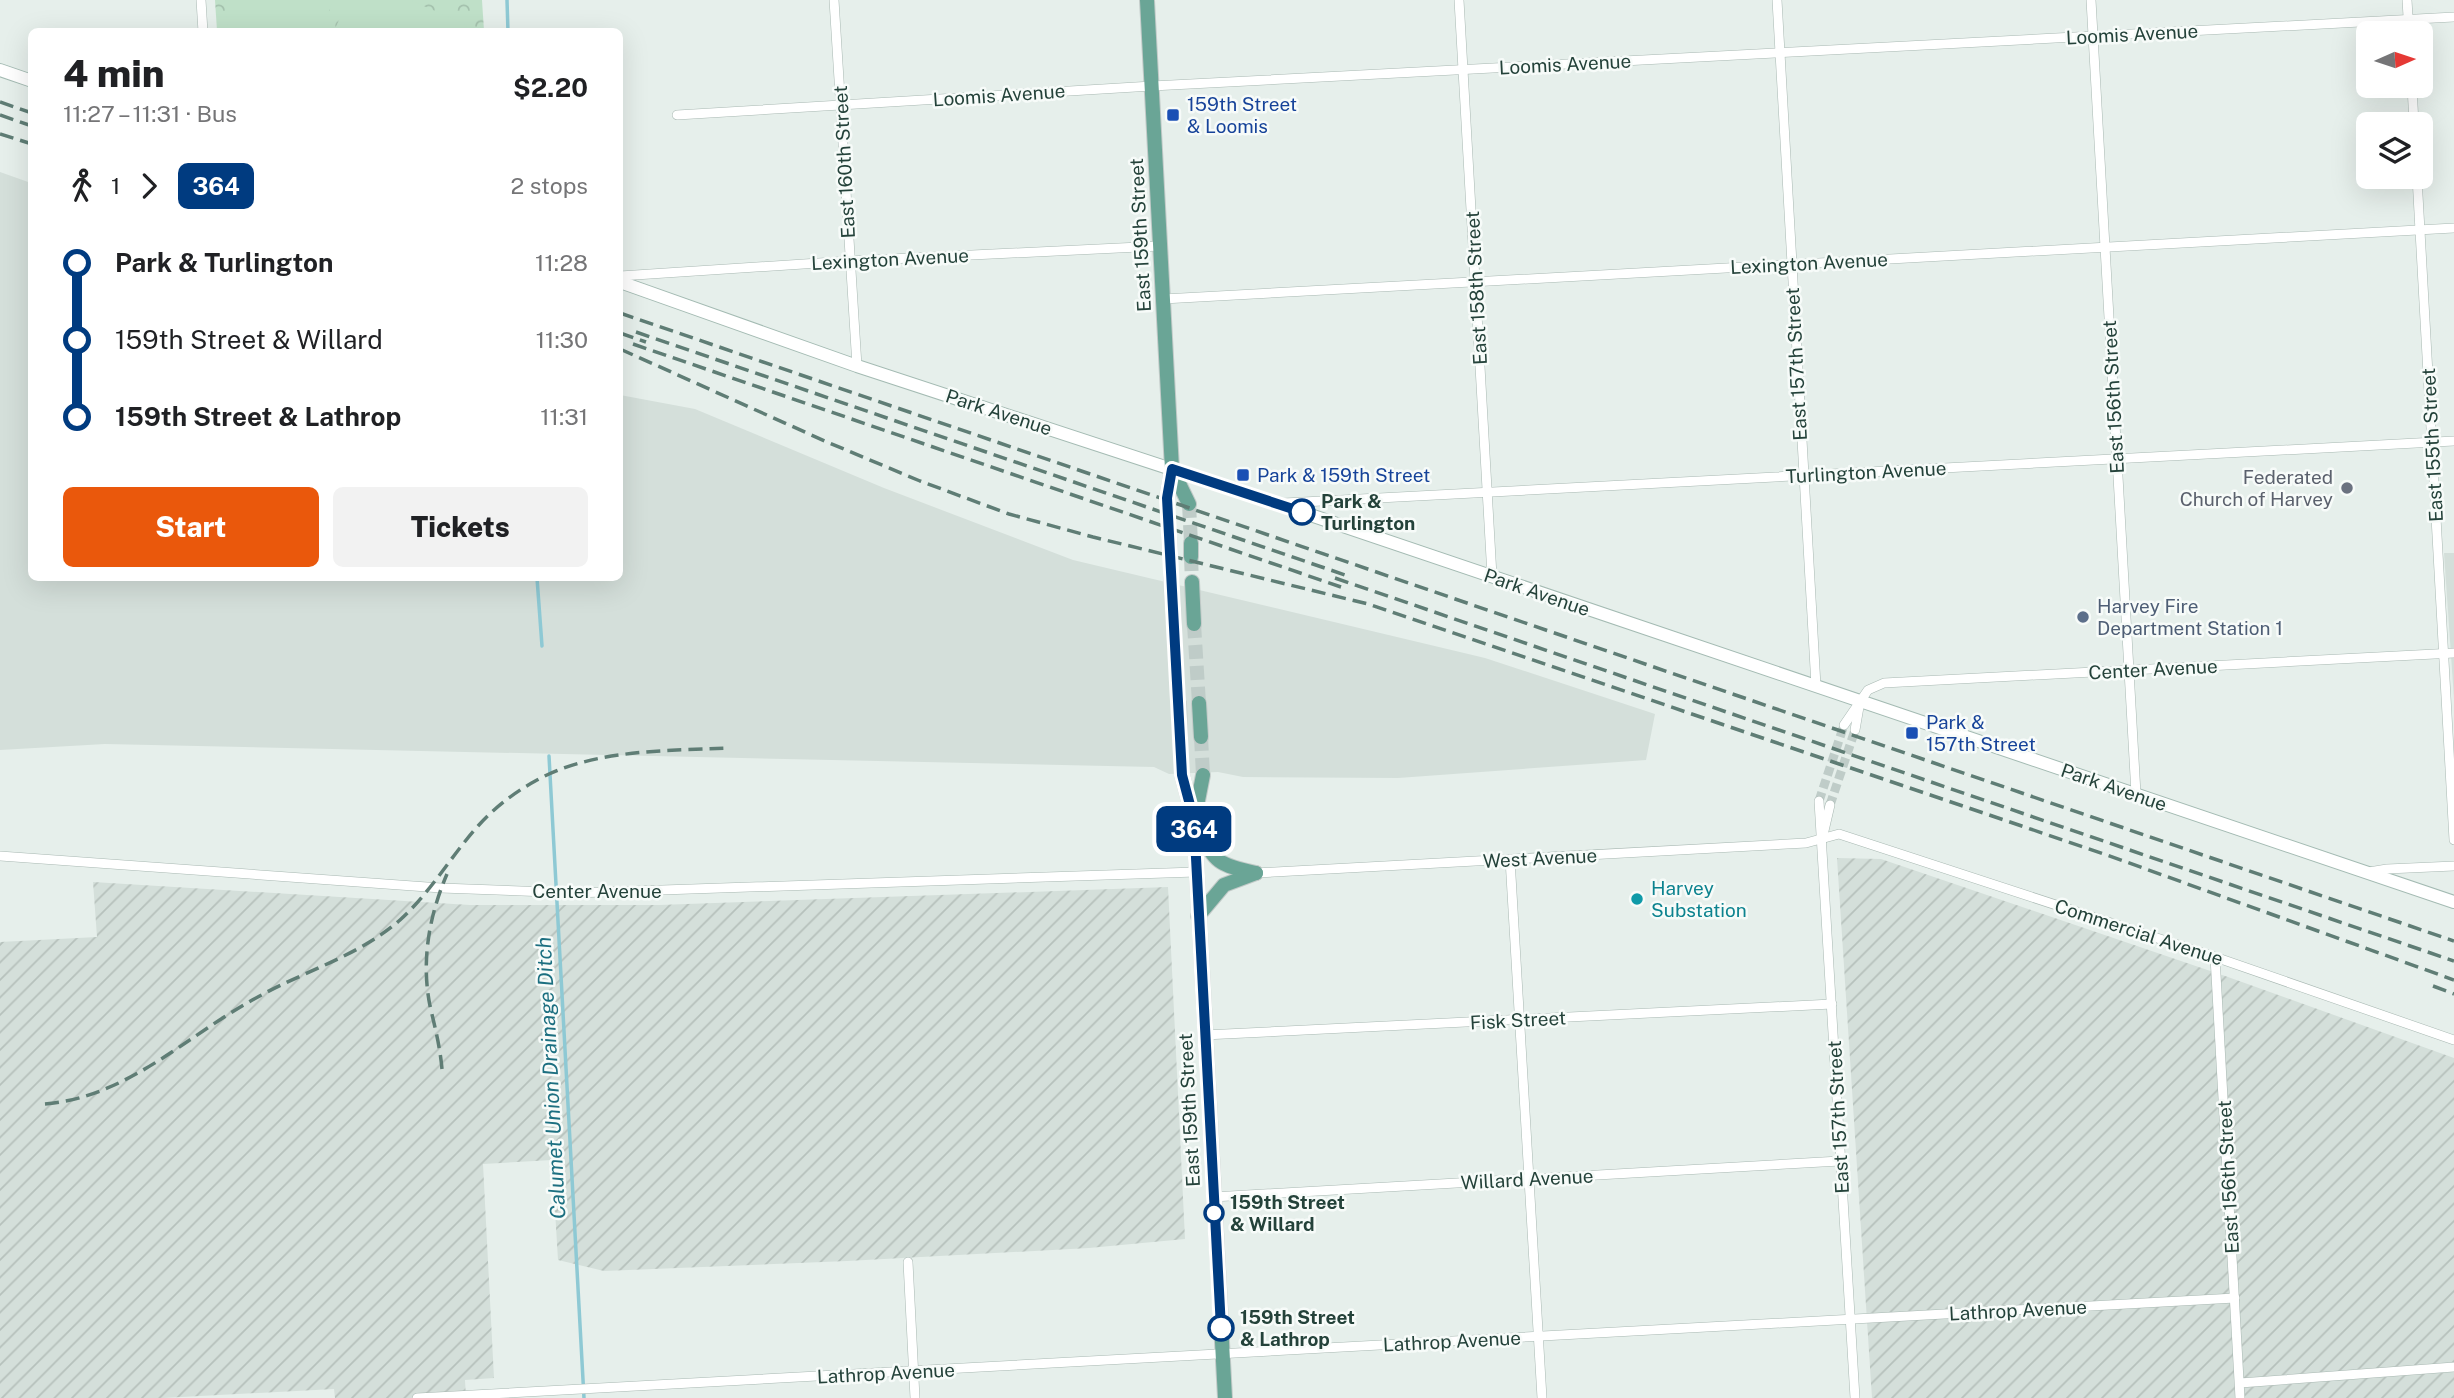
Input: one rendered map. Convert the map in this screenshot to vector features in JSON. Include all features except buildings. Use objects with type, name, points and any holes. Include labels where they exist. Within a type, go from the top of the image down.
[{"type":"main road","name":"East 159th Street","points":[[1147,0],[1172,469],[1167,498]]},
{"type":"main road","name":"East 159th Street","points":[[1172,469],[1189,504]]},
{"type":"main road","points":[[1169,536],[1170,552]]},
{"type":"main road","points":[[1171,577],[1174,624]]},
{"type":"main road","points":[[1192,582],[1194,624]]},
{"type":"main road","points":[[1199,703],[1201,737]]},
{"type":"main road","points":[[1179,704],[1180,738]]},
{"type":"main road","name":"East 159th Street","points":[[1182,775],[1194,820],[1225,1398]]},
{"type":"main road","name":"East 159th Street","points":[[1194,820],[1203,775]]},
{"type":"main road","points":[[1194,820],[1219,863],[1256,873]]},
{"type":"main road","points":[[1198,916],[1224,886],[1256,873]]},
{"type":"street","points":[[201,0],[203,28]]},
{"type":"street","name":"East 160th Street","points":[[834,0],[856,366]]},
{"type":"street","name":"East 158th Street","points":[[1460,0],[1492,576]]},
{"type":"street","name":"East 157th Street","points":[[1777,0],[1816,686]]},
{"type":"street","name":"East 156th Street","points":[[2091,0],[2136,794]]},
{"type":"street","points":[[2407,0],[2408,19]]},
{"type":"street","name":"Loomis Avenue","points":[[677,115],[1152,86],[2454,17]]},
{"type":"street","points":[[0,70],[28,80]]},
{"type":"street","name":"East 155th Street","points":[[2418,189],[2454,840]]},
{"type":"street","name":"Lexington Avenue","points":[[1163,299],[2454,228]]},
{"type":"street","name":"Lexington Avenue","points":[[623,276],[849,261],[1160,246]]},
{"type":"street","name":"Park Avenue","points":[[623,283],[856,366],[1278,504],[2454,902]]},
{"type":"street","name":"Turlington Avenue","points":[[1278,504],[2454,441]]},
{"type":"street","name":"Center Avenue","points":[[1860,702],[1868,690],[1884,683],[2454,653]]},
{"type":"street","points":[[1844,725],[1860,702]]},
{"type":"street","points":[[1855,730],[1860,702]]},
{"type":"street","name":"East 157th Street","points":[[1819,801],[1855,1398]]},
{"type":"street","name":"East 157th Street","points":[[1823,837],[1830,806]]},
{"type":"street","name":"Commercial Avenue","points":[[1823,837],[1839,834],[2214,957],[2454,1040]]},
{"type":"street","name":"West Avenue","points":[[1256,873],[1806,843],[1823,837]]},
{"type":"street","name":"Center Avenue","points":[[0,856],[543,893],[1196,872]]},
{"type":"street","points":[[1510,859],[1542,1398]]},
{"type":"street","points":[[2368,873],[2387,869],[2454,866]]},
{"type":"street","name":"East 156th Street","points":[[2214,957],[2241,1398]]},
{"type":"street","name":"Fisk Street","points":[[1204,1035],[1832,1004]]},
{"type":"street","name":"Willard Avenue","points":[[1213,1197],[1840,1161]]},
{"type":"street","points":[[908,1262],[915,1398]]},
{"type":"street","name":"Lathrop Avenue","points":[[417,1398],[2235,1298]]},
{"type":"street","points":[[2240,1383],[2454,1367]]},
{"type":"shaded area","points":[[0,172],[28,182],[28,581],[623,581],[623,396],[695,409],[884,488],[1073,560],[1485,658],[1655,714],[1646,760],[1398,778],[1243,777],[1218,772],[1169,774],[1154,767],[105,744],[0,750]]},
{"type":"shaded area","points":[[2444,553],[2454,553],[2454,699]]},
{"type":"shaded area","points":[[1837,858],[1881,859],[2228,977],[2454,1058],[2454,1398],[1872,1398]]},
{"type":"shaded area","points":[[93,882],[470,905],[659,905],[1168,887],[1185,1239],[1089,1248],[604,1271],[558,1260],[552,1160],[483,1164],[494,1378],[465,1380],[466,1398],[335,1398],[334,1389],[163,1398],[0,1398],[0,942],[97,937]]},
{"type":"green space","points":[[215,0],[482,0],[484,28],[217,28]]},
{"type":"green space","points":[[224,0],[332,0],[322,28],[228,28]]},
{"type":"green space","points":[[348,0],[410,0],[467,25],[466,28],[335,28]]},
{"type":"waterway","name":"Calumet Union Drainage Ditch","points":[[507,0],[508,28]]},
{"type":"waterway","name":"Calumet Union Drainage Ditch","points":[[537,581],[542,646]]},
{"type":"waterway","name":"Calumet Union Drainage Ditch","points":[[549,756],[584,1398]]},
{"type":"tunnel","points":[[1167,498],[1169,536]]},
{"type":"tunnel","points":[[1189,504],[1191,543]]},
{"type":"tunnel","points":[[1170,552],[1171,577]]},
{"type":"tunnel","points":[[1191,557],[1192,582]]},
{"type":"tunnel","points":[[1174,624],[1179,704]]},
{"type":"tunnel","points":[[1194,624],[1199,703]]},
{"type":"tunnel","points":[[1819,801],[1844,725]]},
{"type":"tunnel","points":[[1830,805],[1855,730]]},
{"type":"tunnel","points":[[1201,737],[1203,775]]},
{"type":"tunnel","points":[[1180,738],[1182,775]]},
{"type":"railway","points":[[0,102],[28,112]]},
{"type":"railway","points":[[0,115],[28,125]]},
{"type":"railway","points":[[0,134],[28,143]]},
{"type":"railway","points":[[623,314],[2454,941]]},
{"type":"railway","points":[[636,332],[1348,576]]},
{"type":"railway","points":[[623,334],[646,342]]},
{"type":"railway","points":[[633,344],[1341,587]]},
{"type":"railway","points":[[623,350],[827,442],[1009,514],[1368,604],[2107,855],[2454,980]]},
{"type":"railway","points":[[1335,578],[2454,961]]},
{"type":"railway","points":[[45,1104],[75,1099],[130,1077],[256,998],[367,944],[384,933],[421,898],[485,819],[506,800],[537,780],[582,762],[606,757],[656,751],[729,748]]},
{"type":"railway","points":[[442,1069],[426,972],[431,922],[447,874]]},
{"type":"railway","points":[[2433,986],[2454,994]]},
{"type":"bus line","name":"364","points":[[1221,1328],[1194,820],[1182,775],[1167,498],[1172,469],[1302,512]]},
{"type":"place","name":"159th Street & Loomis","points":[[1173,115]]},
{"type":"place","name":"Park & 159th Street","points":[[1243,475]]},
{"type":"place","name":"Federated Church of Harvey","points":[[2347,488]]},
{"type":"place","name":"Park & Turlington","points":[[1302,512]]},
{"type":"place","name":"Harvey Fire Department Station 1","points":[[2083,617]]},
{"type":"place","name":"Park & 157th Street","points":[[1912,733]]},
{"type":"place","name":"Harvey Substation","points":[[1637,899]]},
{"type":"place","name":"159th Street & Willard","points":[[1214,1213]]},
{"type":"place","name":"159th Street & Lathrop","points":[[1221,1328]]}]
